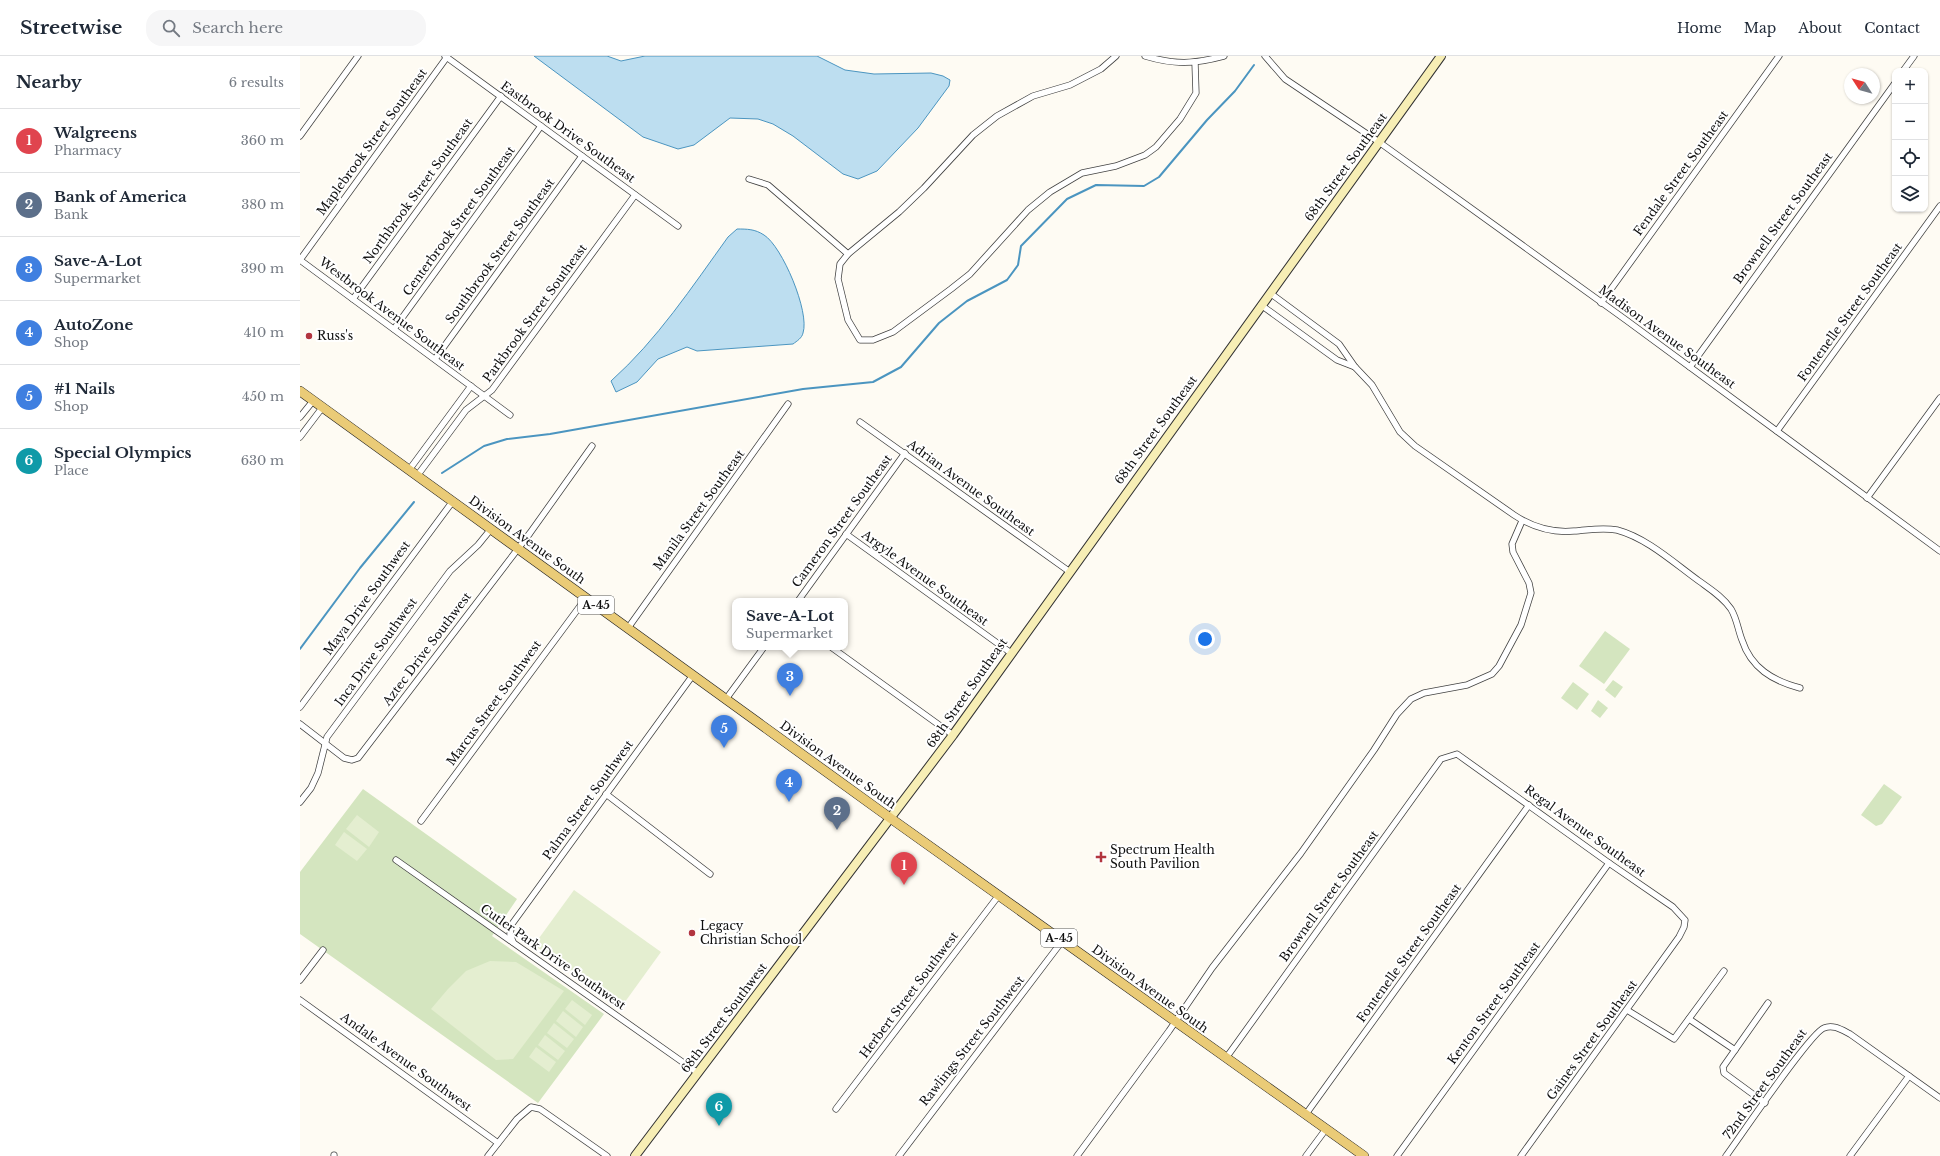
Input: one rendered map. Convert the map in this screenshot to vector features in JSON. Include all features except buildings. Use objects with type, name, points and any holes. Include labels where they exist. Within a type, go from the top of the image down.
[{"type":"main road","name":"68th Street Southeast","points":[[891,819],[1442,56]]},
{"type":"main road","name":"Division Avenue South","points":[[300,391],[891,819],[1063,940],[1175,1022],[1364,1156]]},
{"type":"main road","name":"68th Street Southwest","points":[[635,1156],[891,819]]},
{"type":"street","points":[[300,136],[358,56]]},
{"type":"street","points":[[1116,56],[1101,69],[1070,85],[1033,96],[997,116],[973,135],[924,188],[899,212],[848,254],[839,269],[838,279],[848,320],[860,340],[873,340],[893,332],[970,274],[1028,210],[1050,192],[1082,173],[1116,166],[1145,155],[1156,147],[1180,119],[1196,93],[1195,63]]},
{"type":"street","points":[[1145,56],[1162,62],[1185,64],[1224,56]]},
{"type":"street","name":"Madison Avenue Southeast","points":[[1265,56],[1285,79],[1379,142],[1778,431],[1940,551]]},
{"type":"street","name":"Fendale Street Southeast","points":[[1601,303],[1779,56]]},
{"type":"street","points":[[1906,68],[1914,56]]},
{"type":"street","name":"Eastbrook Drive Southeast","points":[[446,57],[678,226]]},
{"type":"street","name":"Maplebrook Street Southeast","points":[[300,260],[446,57]]},
{"type":"street","name":"Brownell Street Southeast","points":[[1690,367],[1892,87]]},
{"type":"street","name":"Northbrook Street Southeast","points":[[353,298],[501,96]]},
{"type":"street","name":"Centerbrook Street Southeast","points":[[394,329],[541,126]]},
{"type":"street","name":"Southbrook Street Southeast","points":[[435,359],[582,156]]},
{"type":"street","points":[[750,179],[768,185],[848,254]]},
{"type":"street","name":"Parkbrook Street Southeast","points":[[418,476],[466,410],[492,390],[635,195]]},
{"type":"street","name":"Fontenelle Street Southeast","points":[[1778,431],[1940,206]]},
{"type":"street","name":"Westbrook Avenue Southeast","points":[[300,260],[510,415]]},
{"type":"street","points":[[1270,293],[1346,350],[1355,367],[1372,385],[1396,427],[1405,437],[1442,465],[1522,521],[1539,527],[1558,531],[1611,529],[1626,533],[1648,544],[1712,591],[1726,604],[1735,618],[1748,653],[1760,669],[1777,680],[1800,688]]},
{"type":"street","points":[[1261,305],[1337,360],[1355,367]]},
{"type":"street","points":[[409,470],[471,386]]},
{"type":"street","points":[[1867,498],[1940,398]]},
{"type":"street","points":[[300,417],[312,401]]},
{"type":"street","name":"Manila Street Southeast","points":[[628,628],[788,404]]},
{"type":"street","points":[[300,437],[322,408]]},
{"type":"street","name":"Adrian Avenue Southeast","points":[[860,422],[1070,572]]},
{"type":"street","name":"Aztec Drive Southwest","points":[[324,743],[344,758],[352,760],[358,758],[592,446]]},
{"type":"street","name":"Cameron Street Southeast","points":[[800,598],[904,453]]},
{"type":"street","name":"Maya Drive Southwest","points":[[300,708],[452,501]]},
{"type":"street","points":[[1077,1156],[1175,1022],[1212,968],[1301,853],[1374,750],[1397,714],[1411,699],[1424,693],[1467,685],[1492,674],[1499,666],[1521,625],[1531,593],[1529,583],[1513,552],[1512,544],[1522,521]]},
{"type":"street","name":"Inca Drive Southwest","points":[[300,802],[311,788],[318,773],[324,743],[327,737],[450,570],[478,545],[491,529]]},
{"type":"street","name":"Argyle Avenue Southeast","points":[[846,534],[1011,653]]},
{"type":"street","name":"Marcus Street Southwest","points":[[421,821],[586,598]]},
{"type":"street","points":[[726,700],[762,650]]},
{"type":"street","points":[[835,650],[953,735]]},
{"type":"street","name":"Palma Street Southwest","points":[[512,942],[510,934],[512,924],[693,675]]},
{"type":"street","points":[[300,724],[324,743]]},
{"type":"street","name":"Brownell Street Southeast","points":[[1226,1058],[1441,759],[1454,753]]},
{"type":"street","name":"Regal Avenue Southeast","points":[[1454,753],[1464,757],[1681,914],[1685,920],[1684,927],[1679,936]]},
{"type":"street","points":[[606,794],[710,874]]},
{"type":"street","name":"Fontenelle Street Southeast","points":[[1306,1114],[1529,805]]},
{"type":"street","name":"Cutler Park Drive Southwest","points":[[396,860],[698,1073]]},
{"type":"street","name":"Kenton Street Southeast","points":[[1397,1156],[1609,863]]},
{"type":"street","name":"Herbert Street Southwest","points":[[836,1109],[999,895]]},
{"type":"street","name":"Gaines Street Southeast","points":[[1522,1156],[1679,936]]},
{"type":"street","name":"Rawlings Street Southwest","points":[[898,1156],[1063,940]]},
{"type":"street","points":[[300,980],[323,950]]},
{"type":"street","points":[[1627,1010],[1674,1039],[1724,971]]},
{"type":"street","name":"Andale Avenue Southwest","points":[[300,1000],[498,1143]]},
{"type":"street","points":[[1765,1103],[1724,1073],[1723,1067],[1768,1002]]},
{"type":"street","points":[[1690,1019],[1735,1050]]},
{"type":"street","name":"72nd Street Southeast","points":[[1726,1156],[1800,1053],[1816,1034],[1824,1028],[1838,1028],[1850,1034],[1909,1076]]},
{"type":"street","points":[[1850,1156],[1909,1076],[1940,1098]]},
{"type":"street","points":[[488,1156],[516,1119],[531,1107],[540,1109],[607,1156]]},
{"type":"street","points":[[1306,1156],[1326,1129]]},
{"type":"green space","points":[[1605,631],[1630,649],[1604,684],[1579,666]]},
{"type":"green space","points":[[1613,680],[1623,687],[1615,698],[1605,690]]},
{"type":"green space","points":[[1573,682],[1589,694],[1577,710],[1561,698]]},
{"type":"green space","points":[[1598,700],[1608,708],[1600,718],[1591,711]]},
{"type":"green space","points":[[1884,784],[1902,797],[1882,824],[1876,826],[1861,815]]},
{"type":"green space","points":[[363,789],[517,899],[492,936],[604,1014],[538,1103],[300,934],[300,872]]},
{"type":"green space","points":[[357,815],[379,832],[369,847],[346,829]]},
{"type":"green space","points":[[344,832],[367,849],[357,861],[335,845]]},
{"type":"green space","points":[[574,890],[661,952],[622,1006],[534,945]]},
{"type":"green space","points":[[490,961],[516,962],[564,991],[513,1059],[496,1060],[431,1009],[466,971]]},
{"type":"green space","points":[[572,1000],[592,1015],[585,1025],[565,1009]]},
{"type":"green space","points":[[563,1011],[583,1027],[576,1037],[556,1021]]},
{"type":"green space","points":[[554,1023],[574,1039],[567,1048],[547,1033]]},
{"type":"green space","points":[[545,1035],[565,1051],[558,1060],[538,1045]]},
{"type":"green space","points":[[536,1047],[556,1062],[549,1072],[529,1057]]},
{"type":"water","points":[[534,56],[607,56],[621,61],[645,56],[817,56],[845,70],[874,74],[931,73],[943,76],[950,80],[949,86],[918,128],[877,171],[858,179],[843,174],[793,136],[773,124],[758,119],[730,118],[694,145],[678,149],[643,137]]},
{"type":"water","points":[[737,229],[751,230],[761,233],[779,252],[793,280],[802,310],[804,323],[802,336],[793,344],[697,351],[687,347],[658,359],[637,382],[616,392],[611,381],[659,331],[728,237]]},
{"type":"waterway","points":[[442,473],[484,446],[507,439],[550,434],[803,389],[873,382],[901,367],[939,323],[967,301],[1007,280],[1018,265],[1021,246],[1067,199],[1096,185],[1144,186],[1159,177],[1207,120],[1235,91],[1254,65]]},
{"type":"waterway","points":[[300,649],[360,568],[414,502]]},
{"type":"place","name":"Russ's","points":[[309,336]]},
{"type":"place","name":"Save-A-Lot","points":[[790,696]]},
{"type":"place","name":"#1 Nails","points":[[724,748]]},
{"type":"place","name":"AutoZone","points":[[789,802]]},
{"type":"place","name":"Bank of America","points":[[837,830]]},
{"type":"place","name":"Spectrum Health South Pavilion","points":[[1101,857]]},
{"type":"place","name":"Walgreens","points":[[904,885]]},
{"type":"place","name":"Legacy Christian School","points":[[692,933]]},
{"type":"place","name":"Special Olympics","points":[[719,1126]]}]
